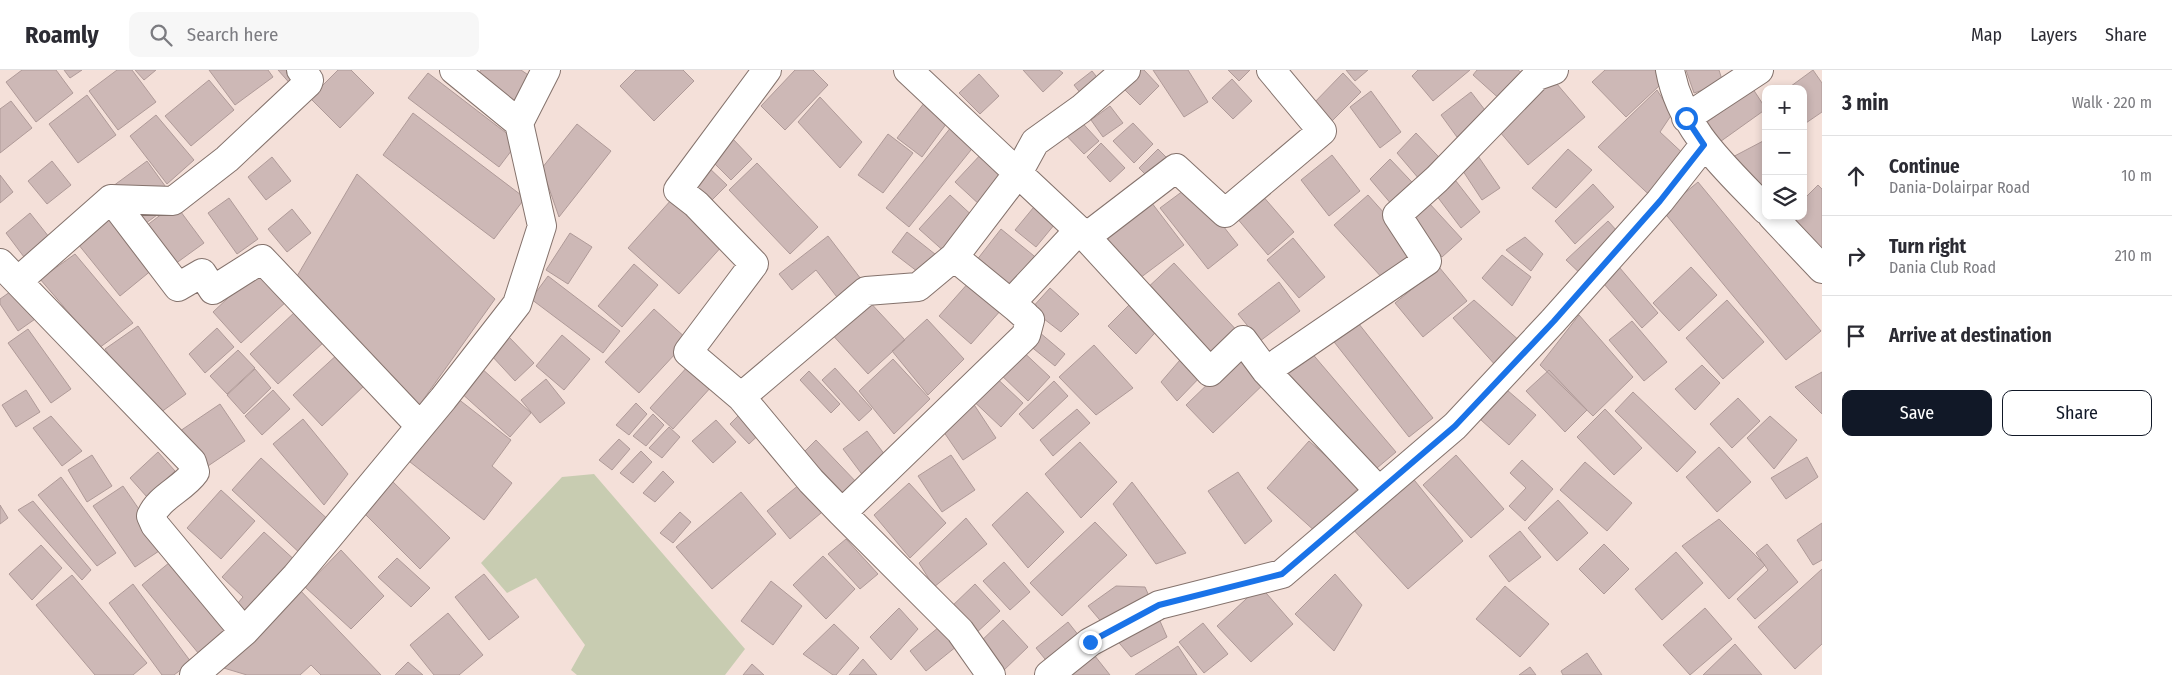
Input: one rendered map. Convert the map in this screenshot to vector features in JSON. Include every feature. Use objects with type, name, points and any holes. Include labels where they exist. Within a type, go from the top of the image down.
[{"type":"street","points":[[244,632],[155,526],[150,516],[154,508],[190,479],[195,472],[192,462],[9,272],[111,199],[173,201],[227,159],[309,82],[300,70]]},
{"type":"street","points":[[194,675],[244,632],[296,576],[420,426],[517,304],[542,226],[519,123],[454,70]]},
{"type":"street","points":[[519,123],[546,70]]},
{"type":"street","points":[[767,70],[678,190],[696,204],[754,264],[688,352],[741,397],[811,481],[960,631],[991,675]]},
{"type":"street","points":[[908,70],[1083,234],[1210,372],[1243,340],[1266,371],[1379,491]]},
{"type":"street","points":[[741,397],[866,291],[918,287],[954,258],[1018,173],[1035,142],[1081,109],[1126,70]]},
{"type":"street","points":[[842,513],[1026,335],[1030,320],[1011,303],[1083,234],[1176,168],[1224,213],[1322,131],[1272,70]]},
{"type":"street","points":[[1670,70],[1686,118],[1704,145],[1762,206]]},
{"type":"street","points":[[1686,118],[1758,70]]},
{"type":"street","points":[[1266,371],[1427,261],[1397,215],[1444,173],[1541,72]]},
{"type":"street","points":[[1049,675],[1090,642],[1159,605],[1282,574],[1455,426],[1547,328],[1660,201],[1704,145]]},
{"type":"street","points":[[111,199],[178,287],[202,273],[213,290],[262,260],[420,426]]},
{"type":"street","points":[[1776,220],[1822,269]]},
{"type":"street","points":[[954,258],[1028,317]]},
{"type":"green space","points":[[594,474],[745,649],[725,675],[577,675],[571,670],[585,645],[536,578],[507,593],[481,563],[562,477]]},
{"type":"building","points":[[22,70],[56,70],[73,93],[36,122],[6,82]]},
{"type":"building","points":[[64,70],[82,70],[70,78]]},
{"type":"building","points":[[117,70],[132,70],[156,102],[118,130],[89,91]]},
{"type":"building","points":[[135,70],[156,70],[144,80]]},
{"type":"building","points":[[209,70],[268,70],[273,77],[235,105]]},
{"type":"building","points":[[278,70],[312,70],[293,87]]},
{"type":"building","points":[[338,70],[351,70],[374,93],[340,128],[310,98]]},
{"type":"building","points":[[481,70],[521,70],[534,79],[517,114],[476,77]]},
{"type":"building","points":[[636,70],[683,70],[694,81],[654,121],[620,86]]},
{"type":"building","points":[[795,70],[813,70],[828,85],[785,130],[761,106]]},
{"type":"building","points":[[1023,70],[1059,70],[1063,73],[1043,92]]},
{"type":"building","points":[[1133,70],[1144,70],[1159,86],[1140,105],[1119,84]]},
{"type":"building","points":[[1153,70],[1188,70],[1208,102],[1184,117]]},
{"type":"building","points":[[1228,70],[1250,70],[1239,81]]},
{"type":"building","points":[[1346,70],[1368,70],[1355,81]]},
{"type":"building","points":[[1418,70],[1470,70],[1433,101],[1412,76]]},
{"type":"building","points":[[1477,70],[1518,70],[1522,73],[1503,102],[1473,75]]},
{"type":"building","points":[[1605,70],[1676,70],[1626,117],[1592,82]]},
{"type":"building","points":[[1686,70],[1719,70],[1723,83],[1694,93]]},
{"type":"building","points":[[1813,70],[1822,83],[1822,112],[1807,122],[1807,85],[1792,85]]},
{"type":"building","points":[[1092,71],[1107,90],[1089,104],[1074,85]]},
{"type":"building","points":[[428,73],[518,142],[499,167],[408,98]]},
{"type":"building","points":[[1343,73],[1361,92],[1329,124],[1311,106]]},
{"type":"building","points":[[979,74],[999,96],[980,114],[959,93]]},
{"type":"building","points":[[1551,77],[1585,117],[1528,165],[1494,125]]},
{"type":"building","points":[[1232,79],[1252,101],[1233,119],[1212,98]]},
{"type":"building","points":[[209,80],[234,110],[191,146],[165,116]]},
{"type":"building","points":[[1753,89],[1762,103],[1762,112],[1717,144],[1703,125]]},
{"type":"building","points":[[1657,90],[1672,114],[1660,132],[1689,159],[1658,203],[1598,147]]},
{"type":"building","points":[[1371,91],[1401,132],[1380,148],[1350,107]]},
{"type":"building","points":[[1471,92],[1488,114],[1457,137],[1441,115]]},
{"type":"building","points":[[87,95],[116,135],[78,163],[49,124]]},
{"type":"building","points":[[820,97],[862,142],[840,168],[798,122]]},
{"type":"building","points":[[928,98],[952,116],[922,157],[897,138]]},
{"type":"building","points":[[11,101],[32,128],[0,153],[0,109]]},
{"type":"building","points":[[1110,106],[1123,123],[1103,137],[1091,120]]},
{"type":"building","points":[[413,113],[525,198],[494,239],[383,155]]},
{"type":"building","points":[[156,115],[194,160],[167,184],[130,136]]},
{"type":"building","points":[[1075,115],[1099,141],[1084,154],[1060,129]]},
{"type":"building","points":[[956,121],[979,140],[909,227],[886,208]]},
{"type":"building","points":[[1133,123],[1153,144],[1134,163],[1113,141]]},
{"type":"building","points":[[577,124],[611,151],[559,217],[542,168]]},
{"type":"building","points":[[1416,133],[1453,172],[1431,193],[1397,153]]},
{"type":"building","points":[[888,134],[913,153],[883,193],[858,175]]},
{"type":"building","points":[[732,138],[752,159],[731,180],[710,159]]},
{"type":"building","points":[[1762,142],[1762,189],[1727,160]]},
{"type":"building","points":[[1101,143],[1125,168],[1110,182],[1087,157]]},
{"type":"building","points":[[1158,149],[1179,170],[1160,189],[1139,168]]},
{"type":"building","points":[[1568,149],[1592,170],[1556,208],[1532,188]]},
{"type":"building","points":[[983,152],[1018,173],[981,206],[955,182]]},
{"type":"building","points":[[1332,155],[1360,191],[1329,216],[1301,180]]},
{"type":"building","points":[[1478,156],[1500,188],[1482,200],[1461,168]]},
{"type":"building","points":[[272,157],[291,181],[266,200],[248,177]]},
{"type":"building","points":[[1390,159],[1427,198],[1404,219],[1370,179]]},
{"type":"building","points":[[52,161],[71,185],[47,204],[28,181]]},
{"type":"building","points":[[147,161],[176,201],[138,229],[109,189]]},
{"type":"building","points":[[757,163],[818,227],[790,254],[729,190]]},
{"type":"building","points":[[707,166],[727,185],[706,206],[686,187]]},
{"type":"building","points":[[357,174],[495,299],[418,407],[293,283]]},
{"type":"building","points":[[0,175],[13,192],[0,203]]},
{"type":"building","points":[[1452,176],[1480,212],[1461,228],[1433,191]]},
{"type":"building","points":[[1698,182],[1821,331],[1786,360],[1663,211]]},
{"type":"building","points":[[1593,184],[1614,207],[1575,244],[1555,221]]},
{"type":"building","points":[[1191,185],[1238,245],[1208,269],[1160,208]]},
{"type":"building","points":[[1818,185],[1822,189],[1822,253],[1791,220],[1807,220],[1807,196]]},
{"type":"building","points":[[1261,194],[1294,232],[1268,255],[1236,217]]},
{"type":"building","points":[[950,195],[977,220],[947,254],[919,229]]},
{"type":"building","points":[[1368,195],[1427,261],[1394,291],[1334,225]]},
{"type":"building","points":[[229,198],[258,239],[237,254],[208,213]]},
{"type":"building","points":[[1148,198],[1184,245],[1132,284],[1097,238]]},
{"type":"building","points":[[672,199],[723,245],[679,294],[628,248]]},
{"type":"building","points":[[1038,202],[1059,219],[1036,247],[1015,230]]},
{"type":"building","points":[[1429,203],[1462,239],[1442,257],[1409,220]]},
{"type":"building","points":[[175,204],[204,243],[175,264],[146,226]]},
{"type":"building","points":[[292,209],[311,233],[287,252],[268,229]]},
{"type":"building","points":[[30,213],[49,237],[24,257],[6,233]]},
{"type":"building","points":[[116,213],[158,265],[120,296],[78,244]]},
{"type":"building","points":[[1608,221],[1626,241],[1586,279],[1566,260]]},
{"type":"building","points":[[1001,229],[1039,260],[1014,291],[976,261]]},
{"type":"building","points":[[907,232],[940,258],[922,275],[892,252]]},
{"type":"building","points":[[570,233],[592,247],[568,284],[546,270]]},
{"type":"building","points":[[828,236],[864,283],[840,301],[816,270],[792,290],[779,274]]},
{"type":"building","points":[[1525,237],[1543,254],[1531,271],[1506,250]]},
{"type":"building","points":[[1293,238],[1325,277],[1299,298],[1267,260]]},
{"type":"building","points":[[75,254],[133,323],[99,348],[40,279]]},
{"type":"building","points":[[1502,255],[1531,277],[1512,306],[1482,278]]},
{"type":"building","points":[[1614,261],[1658,313],[1642,328],[1598,277]]},
{"type":"building","points":[[1174,263],[1241,335],[1211,363],[1144,291]]},
{"type":"building","points":[[634,264],[658,285],[622,327],[598,306]]},
{"type":"building","points":[[1439,267],[1467,301],[1423,337],[1395,303]]},
{"type":"building","points":[[1691,267],[1717,295],[1679,331],[1653,303]]},
{"type":"building","points":[[259,269],[287,301],[241,343],[213,312]]},
{"type":"building","points":[[548,276],[620,331],[603,353],[531,299]]},
{"type":"building","points":[[970,281],[1001,310],[971,344],[939,316]]},
{"type":"building","points":[[1279,282],[1300,311],[1260,341],[1238,314]]},
{"type":"building","points":[[17,287],[38,317],[18,331],[0,304],[0,299]]},
{"type":"building","points":[[1050,288],[1079,314],[1061,332],[1031,309]]},
{"type":"building","points":[[866,298],[905,340],[868,374],[829,331]]},
{"type":"building","points":[[1136,298],[1161,326],[1136,354],[1108,326]]},
{"type":"building","points":[[1474,300],[1522,343],[1497,367],[1453,318]]},
{"type":"building","points":[[1727,300],[1764,342],[1723,379],[1686,338]]},
{"type":"building","points":[[654,309],[688,340],[639,393],[605,362]]},
{"type":"building","points":[[296,311],[324,342],[278,384],[250,354]]},
{"type":"building","points":[[1579,315],[1633,377],[1593,416],[1540,365]]},
{"type":"building","points":[[927,319],[964,359],[928,395],[892,351]]},
{"type":"building","points":[[1355,319],[1433,418],[1409,437],[1331,338]]},
{"type":"building","points":[[1632,321],[1667,362],[1644,381],[1609,340]]},
{"type":"building","points":[[138,326],[186,394],[153,418],[105,349]]},
{"type":"building","points":[[217,328],[234,347],[205,373],[189,354]]},
{"type":"building","points":[[28,329],[71,389],[51,403],[8,343]]},
{"type":"building","points":[[1039,332],[1065,354],[1055,366],[1029,345]]},
{"type":"building","points":[[562,335],[590,359],[564,390],[536,366]]},
{"type":"building","points":[[509,337],[534,363],[515,381],[491,355]]},
{"type":"building","points":[[1094,345],[1133,388],[1096,415],[1059,377]]},
{"type":"building","points":[[1018,347],[1050,377],[1028,401],[996,370]]},
{"type":"building","points":[[1245,348],[1271,377],[1213,433],[1186,405]]},
{"type":"building","points":[[238,350],[255,368],[227,394],[210,376]]},
{"type":"building","points":[[1310,351],[1396,452],[1371,473],[1285,372]]},
{"type":"building","points":[[339,353],[367,383],[322,426],[293,395]]},
{"type":"building","points":[[1186,353],[1204,373],[1177,401],[1161,382]]},
{"type":"building","points":[[893,359],[930,399],[894,434],[859,391]]},
{"type":"building","points":[[689,365],[712,386],[673,429],[650,408]]},
{"type":"building","points":[[1702,365],[1720,383],[1695,410],[1675,389]]},
{"type":"building","points":[[480,367],[531,413],[510,437],[459,391]]},
{"type":"building","points":[[835,368],[872,409],[859,421],[822,380]]},
{"type":"building","points":[[255,369],[271,388],[244,414],[227,395]]},
{"type":"building","points":[[1549,370],[1587,410],[1565,432],[1526,391]]},
{"type":"building","points":[[809,371],[840,404],[831,413],[800,380]]},
{"type":"building","points":[[990,372],[1023,403],[1001,427],[968,396]]},
{"type":"building","points":[[1822,372],[1822,414],[1795,387]]},
{"type":"building","points":[[546,379],[565,403],[540,423],[521,400]]},
{"type":"building","points":[[1054,381],[1068,396],[1033,429],[1019,414]]},
{"type":"building","points":[[26,390],[40,412],[16,427],[2,405]]},
{"type":"building","points":[[273,390],[290,409],[262,435],[245,416]]},
{"type":"building","points":[[1507,390],[1536,415],[1509,445],[1481,420]]},
{"type":"building","points":[[1633,392],[1696,452],[1677,472],[1615,411]]},
{"type":"building","points":[[453,395],[511,440],[492,466],[512,483],[484,520],[405,458]]},
{"type":"building","points":[[1738,398],[1760,421],[1732,448],[1710,424]]},
{"type":"building","points":[[636,403],[647,414],[629,435],[616,425]]},
{"type":"building","points":[[973,403],[996,438],[963,460],[939,425]]},
{"type":"building","points":[[220,404],[245,441],[205,468],[180,431]]},
{"type":"building","points":[[749,405],[768,426],[749,444],[730,424]]},
{"type":"building","points":[[1077,409],[1090,423],[1053,456],[1040,440]]},
{"type":"building","points":[[1605,409],[1642,448],[1614,475],[1577,437]]},
{"type":"building","points":[[653,414],[664,425],[646,446],[633,436]]},
{"type":"building","points":[[51,416],[82,451],[62,466],[33,428]]},
{"type":"building","points":[[1770,416],[1797,440],[1774,469],[1747,438]]},
{"type":"building","points":[[303,419],[348,474],[324,505],[273,444]]},
{"type":"building","points":[[716,420],[736,442],[713,463],[692,441]]},
{"type":"building","points":[[669,427],[680,437],[662,458],[649,448]]},
{"type":"building","points":[[867,431],[888,459],[864,477],[843,449]]},
{"type":"building","points":[[619,439],[630,449],[612,470],[599,460]]},
{"type":"building","points":[[816,440],[860,486],[848,498],[804,452]]},
{"type":"building","points":[[1309,441],[1360,486],[1317,533],[1267,488]]},
{"type":"building","points":[[1080,442],[1117,482],[1081,518],[1045,474]]},
{"type":"building","points":[[1719,447],[1751,482],[1717,512],[1686,477]]},
{"type":"building","points":[[641,451],[652,462],[633,483],[620,473]]},
{"type":"building","points":[[158,452],[175,471],[147,497],[130,478]]},
{"type":"building","points":[[92,455],[112,486],[87,502],[68,470]]},
{"type":"building","points":[[951,455],[975,490],[942,512],[918,476]]},
{"type":"building","points":[[1456,455],[1504,509],[1471,538],[1423,485]]},
{"type":"building","points":[[1807,457],[1818,477],[1786,499],[1771,478]]},
{"type":"building","points":[[261,458],[333,524],[303,556],[232,490]]},
{"type":"building","points":[[1522,460],[1553,489],[1525,521],[1509,506],[1526,488],[1510,473]]},
{"type":"building","points":[[1585,462],[1632,503],[1607,531],[1560,490]]},
{"type":"building","points":[[663,471],[674,482],[655,502],[643,493]]},
{"type":"building","points":[[1238,472],[1272,521],[1245,544],[1208,491]]},
{"type":"building","points":[[1411,476],[1463,541],[1408,589],[1350,526]]},
{"type":"building","points":[[61,477],[116,553],[97,566],[38,495]]},
{"type":"building","points":[[389,478],[450,538],[420,569],[359,508]]},
{"type":"building","points":[[805,480],[827,508],[790,539],[767,511]]},
{"type":"building","points":[[1132,482],[1186,553],[1156,564],[1113,504]]},
{"type":"building","points":[[909,483],[946,523],[910,558],[874,515]]},
{"type":"building","points":[[123,486],[165,547],[135,567],[93,506]]},
{"type":"building","points":[[221,490],[255,521],[221,559],[187,528]]},
{"type":"building","points":[[741,492],[776,534],[712,589],[676,547]]},
{"type":"building","points":[[1027,492],[1064,532],[1028,568],[992,525]]},
{"type":"building","points":[[1558,500],[1588,533],[1557,561],[1528,528]]},
{"type":"building","points":[[33,501],[91,570],[82,580],[18,510]]},
{"type":"building","points":[[0,505],[8,518],[0,524]]},
{"type":"building","points":[[680,512],[691,522],[673,543],[660,533]]},
{"type":"building","points":[[966,518],[987,544],[934,587],[919,563]]},
{"type":"building","points":[[1719,519],[1765,565],[1729,599],[1682,546]]},
{"type":"building","points":[[1095,522],[1127,555],[1062,616],[1030,583]]},
{"type":"building","points":[[1822,523],[1822,560],[1813,565],[1797,540]]},
{"type":"building","points":[[1520,531],[1541,557],[1509,582],[1489,556]]},
{"type":"building","points":[[264,532],[298,563],[245,620],[233,609],[243,597],[222,577]]},
{"type":"building","points":[[846,539],[878,574],[860,589],[828,554]]},
{"type":"building","points":[[1604,544],[1629,569],[1604,594],[1579,569]]},
{"type":"building","points":[[1767,544],[1798,582],[1755,619],[1737,599],[1768,570],[1756,553]]},
{"type":"building","points":[[41,545],[62,568],[32,600],[9,574]]},
{"type":"building","points":[[341,550],[384,596],[351,629],[305,587]]},
{"type":"building","points":[[1676,552],[1703,583],[1662,620],[1635,589]]},
{"type":"building","points":[[823,556],[855,589],[826,619],[793,585]]},
{"type":"building","points":[[175,558],[232,626],[199,654],[142,585]]},
{"type":"building","points":[[397,558],[430,588],[411,607],[378,577]]},
{"type":"building","points":[[1004,562],[1030,592],[1010,610],[983,581]]},
{"type":"building","points":[[1822,569],[1822,644],[1795,669],[1758,627]]},
{"type":"building","points":[[484,574],[519,617],[489,640],[455,597]]},
{"type":"building","points":[[1335,574],[1362,605],[1334,651],[1295,614]]},
{"type":"building","points":[[72,575],[147,663],[133,675],[95,675],[36,605]]},
{"type":"building","points":[[771,581],[802,606],[773,645],[741,621]]},
{"type":"building","points":[[133,584],[191,662],[174,675],[162,675],[109,603]]},
{"type":"building","points":[[975,584],[1000,611],[975,634],[950,608]]},
{"type":"building","points":[[1116,586],[1145,587],[1167,637],[1131,657],[1088,606]]},
{"type":"building","points":[[1260,586],[1293,624],[1251,662],[1217,626]]},
{"type":"building","points":[[1505,586],[1549,624],[1520,657],[1476,619]]},
{"type":"building","points":[[298,588],[381,675],[321,675],[311,665],[300,675],[247,675],[217,666]]},
{"type":"building","points":[[899,608],[918,629],[891,660],[870,637]]},
{"type":"building","points":[[1705,608],[1732,639],[1690,675],[1663,645]]},
{"type":"building","points":[[448,613],[483,655],[459,675],[434,675],[410,645]]},
{"type":"building","points":[[1003,620],[1028,647],[1003,671],[978,644]]},
{"type":"building","points":[[945,622],[962,642],[926,671],[910,651]]},
{"type":"building","points":[[1068,622],[1110,675],[1058,675],[1036,648]]},
{"type":"building","points":[[1203,623],[1228,654],[1204,673],[1179,642]]},
{"type":"building","points":[[834,624],[859,648],[836,675],[833,675],[803,654]]},
{"type":"building","points":[[1735,644],[1762,675],[1703,675]]},
{"type":"building","points":[[1178,646],[1197,675],[1135,675]]},
{"type":"building","points":[[1587,653],[1602,675],[1563,675],[1561,671]]},
{"type":"building","points":[[863,659],[877,675],[849,675]]},
{"type":"building","points":[[408,662],[423,675],[395,675]]},
{"type":"building","points":[[752,664],[764,675],[743,675]]},
{"type":"building","points":[[1530,667],[1536,675],[1519,675]]},
{"type":"route","points":[[1090,642],[1159,605],[1282,574],[1455,426],[1554,321],[1660,201],[1704,145],[1686,118]]}]
